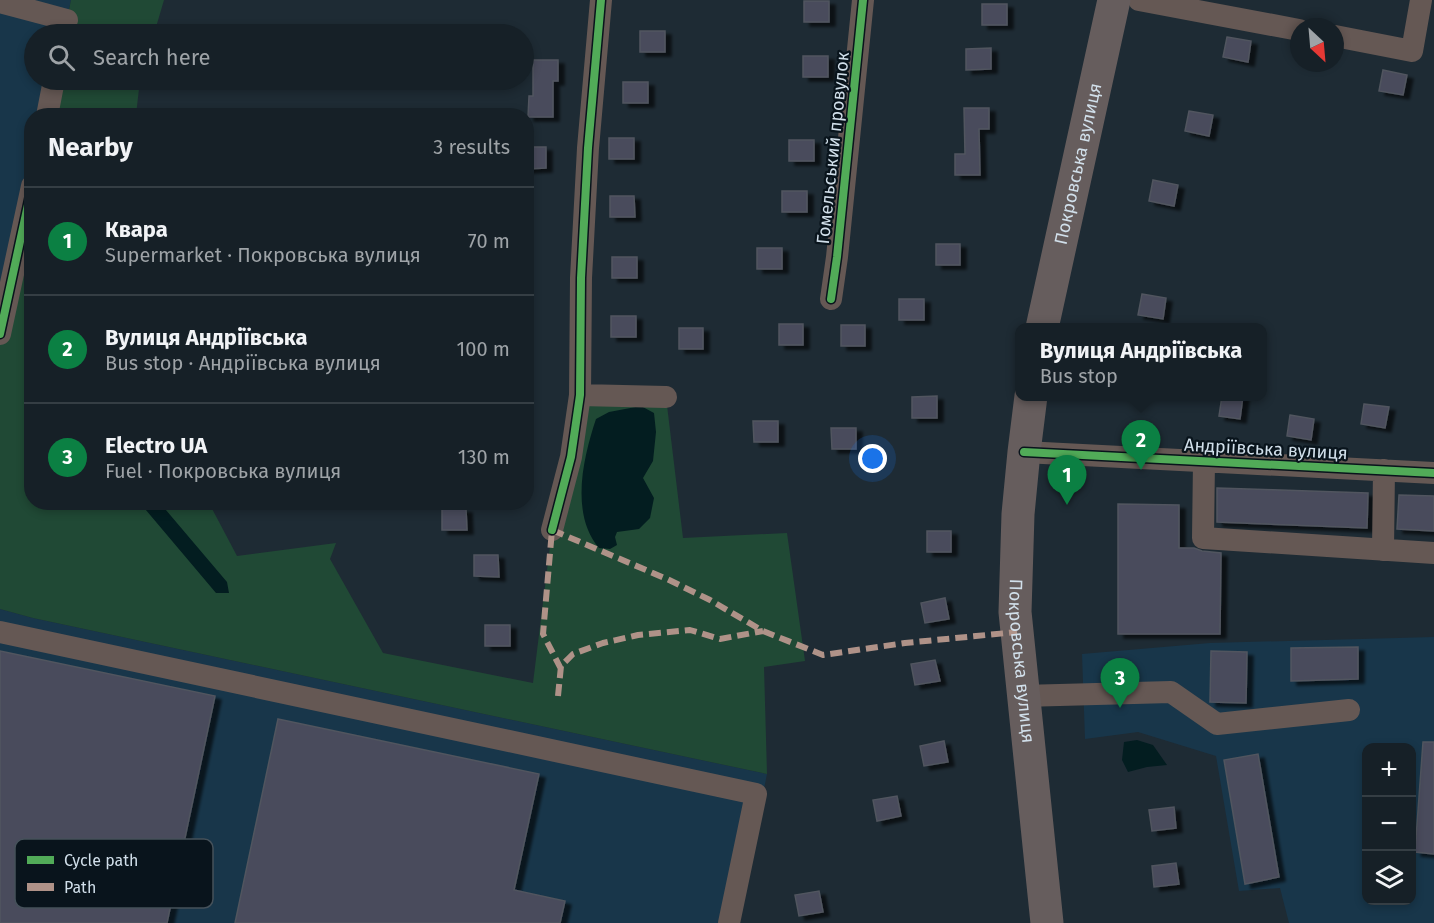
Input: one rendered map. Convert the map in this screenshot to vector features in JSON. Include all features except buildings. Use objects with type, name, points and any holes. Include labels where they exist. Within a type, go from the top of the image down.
[{"type":"highway","name":"Покровська вулиця","points":[[1043,323],[1114,0]]},
{"type":"highway","name":"Покровська вулиця","points":[[1030,401],[1018,514],[1015,612],[1047,923]]},
{"type":"street","points":[[552,530],[572,457],[580,395],[581,278],[588,148],[601,0]]},
{"type":"street","name":"Гомельський провулок","points":[[831,299],[863,0]]},
{"type":"street","points":[[1139,0],[1290,28]]},
{"type":"street","points":[[1344,38],[1412,51],[1420,0]]},
{"type":"street","points":[[0,2],[67,18]]},
{"type":"street","points":[[49,108],[52,90]]},
{"type":"street","points":[[0,334],[6,278],[24,214]]},
{"type":"street","points":[[580,395],[666,397]]},
{"type":"street","name":"Андріївська вулиця","points":[[1024,452],[1434,473]]},
{"type":"street","points":[[1204,461],[1203,538],[1434,553]]},
{"type":"street","points":[[1383,550],[1384,470]]},
{"type":"street","points":[[0,632],[756,794],[729,923]]},
{"type":"street","points":[[1022,696],[1171,692],[1217,724],[1349,711]]},
{"type":"shaded area","points":[[0,0],[71,0],[66,24],[24,24],[24,90],[52,90],[48,108],[24,108],[24,219],[0,334]]},
{"type":"shaded area","points":[[641,406],[654,413],[656,432],[653,461],[643,478],[654,498],[650,518],[639,529],[617,532],[615,537],[617,545],[610,549],[599,548],[584,519],[582,503],[584,468],[591,434],[596,419],[609,412]]},
{"type":"shaded area","points":[[146,510],[166,510],[227,582],[229,593],[216,593]]},
{"type":"shaded area","points":[[0,609],[33,618],[767,774],[737,923],[0,923]]},
{"type":"shaded area","points":[[1434,637],[1434,923],[1289,923],[1280,888],[1239,891],[1216,756],[1138,732],[1085,739],[1082,654],[1210,643]]},
{"type":"shaded area","points":[[1137,740],[1153,745],[1167,765],[1128,772],[1122,760],[1124,742]]},
{"type":"green space","points":[[71,0],[164,0],[157,24],[66,24]]},
{"type":"green space","points":[[52,90],[139,90],[137,108],[49,108]]},
{"type":"green space","points":[[24,219],[24,510],[213,510],[237,556],[336,543],[330,559],[383,653],[533,683],[552,530],[580,395],[666,397],[683,538],[787,533],[805,661],[764,667],[767,774],[33,618],[0,609],[0,334]]},
{"type":"marked path","points":[[561,669],[543,634],[552,530],[667,579],[710,600],[763,631],[823,655],[905,643],[1017,632]]},
{"type":"marked path","points":[[558,696],[561,666],[573,654],[603,643],[638,635],[690,630],[720,639],[763,631]]},
{"type":"cycle path","points":[[552,530],[571,457],[580,395],[581,278],[588,148],[601,0]]},
{"type":"cycle path","points":[[831,299],[863,0]]},
{"type":"cycle path","points":[[0,334],[24,223]]},
{"type":"cycle path","points":[[1024,452],[1434,473]]},
{"type":"place","name":"Вулиця Андріївська","points":[[1141,470]]},
{"type":"place","name":"Квара","points":[[1067,505]]},
{"type":"place","name":"Electro UA","points":[[1120,708]]}]
